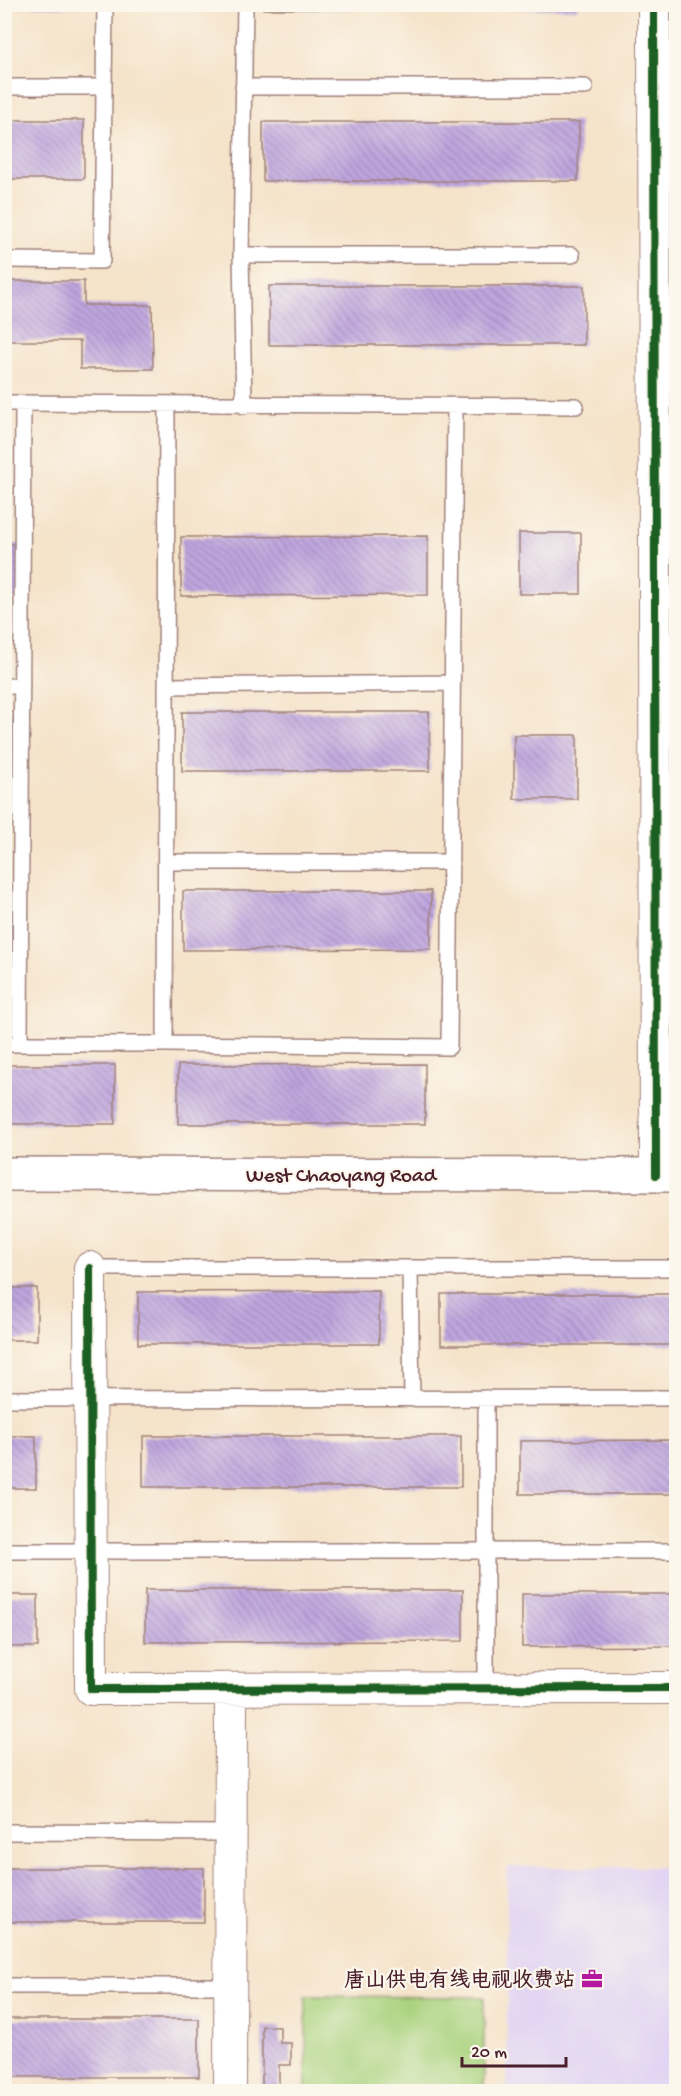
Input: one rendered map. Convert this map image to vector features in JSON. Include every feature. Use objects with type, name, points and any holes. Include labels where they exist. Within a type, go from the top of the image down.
[{"type":"main road","name":"West Chaoyang Road","points":[[4,1174],[666,1175]]},
{"type":"street","points":[[654,4],[666,616],[666,1175]]},
{"type":"street","points":[[90,1268],[92,1689],[676,1688]]},
{"type":"street","points":[[230,2091],[231,1689]]},
{"type":"lane","points":[[4,260],[102,261],[105,4]]},
{"type":"lane","points":[[244,406],[241,255],[245,4]]},
{"type":"lane","points":[[4,87],[104,87]]},
{"type":"lane","points":[[243,87],[585,87]]},
{"type":"lane","points":[[241,255],[572,255]]},
{"type":"lane","points":[[4,403],[576,406]]},
{"type":"lane","points":[[23,403],[21,857],[12,1044],[449,1047],[455,405]]},
{"type":"lane","points":[[165,1044],[167,404]]},
{"type":"lane","points":[[166,686],[452,683]]},
{"type":"lane","points":[[4,686],[22,686]]},
{"type":"lane","points":[[4,857],[21,857]]},
{"type":"lane","points":[[166,862],[451,862]]},
{"type":"lane","points":[[90,1268],[676,1268]]},
{"type":"lane","points":[[410,1268],[412,1399]]},
{"type":"lane","points":[[486,1398],[486,1688]]},
{"type":"lane","points":[[4,1399],[676,1398]]},
{"type":"lane","points":[[4,1551],[676,1551]]},
{"type":"lane","points":[[4,1832],[230,1833]]},
{"type":"lane","points":[[4,1986],[230,1986]]},
{"type":"shaded area","points":[[676,5],[676,376],[672,376]]},
{"type":"shaded area","name":"唐山供电有线电视收费站","points":[[507,1867],[676,1867],[676,2091],[507,2091]]},
{"type":"green space","points":[[306,1996],[484,1997],[484,2091],[306,2091]]},
{"type":"building","points":[[4,4],[86,4],[86,7],[4,7]]},
{"type":"building","points":[[263,4],[578,4],[578,9],[263,9]]},
{"type":"building","points":[[4,120],[84,120],[84,179],[4,179]]},
{"type":"building","points":[[263,122],[579,122],[578,181],[263,181]]},
{"type":"building","points":[[4,281],[84,281],[84,305],[152,305],[153,369],[80,369],[80,341],[4,341]]},
{"type":"building","points":[[269,286],[584,286],[584,345],[269,345]]},
{"type":"building","points":[[519,533],[581,533],[581,594],[519,594]]},
{"type":"building","points":[[428,536],[428,595],[181,596],[181,537]]},
{"type":"building","points":[[4,544],[25,544],[25,600],[4,600]]},
{"type":"building","points":[[4,712],[27,712],[27,768],[4,768]]},
{"type":"building","points":[[182,712],[429,712],[430,771],[182,771]]},
{"type":"building","points":[[514,735],[577,735],[577,799],[514,799]]},
{"type":"building","points":[[183,891],[431,891],[431,949],[183,950]]},
{"type":"building","points":[[4,895],[23,895],[24,951],[4,951]]},
{"type":"building","points":[[425,1064],[425,1124],[178,1124],[178,1065]]},
{"type":"building","points":[[4,1065],[115,1065],[115,1124],[4,1124]]},
{"type":"building","points":[[4,1288],[37,1288],[37,1340],[4,1340]]},
{"type":"building","points":[[379,1291],[379,1344],[138,1344],[138,1292]]},
{"type":"building","points":[[441,1294],[676,1294],[676,1345],[441,1345]]},
{"type":"building","points":[[4,1436],[36,1436],[36,1488],[4,1488]]},
{"type":"building","points":[[143,1436],[461,1436],[461,1487],[143,1487]]},
{"type":"building","points":[[676,1440],[676,1494],[520,1494],[520,1441]]},
{"type":"building","points":[[145,1590],[463,1590],[463,1641],[145,1642]]},
{"type":"building","points":[[522,1594],[676,1594],[676,1646],[522,1647]]},
{"type":"building","points":[[4,1595],[38,1595],[38,1647],[4,1647]]},
{"type":"building","points":[[4,1868],[204,1868],[204,1922],[4,1922]]},
{"type":"building","points":[[4,2019],[199,2019],[199,2077],[4,2077]]},
{"type":"building","points":[[262,2026],[280,2027],[280,2043],[291,2043],[291,2065],[279,2065],[279,2087],[262,2087]]},
{"type":"cycle path","points":[[654,4],[656,1175]]},
{"type":"cycle path","points":[[90,1268],[91,1689],[676,1688]]},
{"type":"place","name":"唐山供电有线电视收费站","points":[[592,1979]]}]
